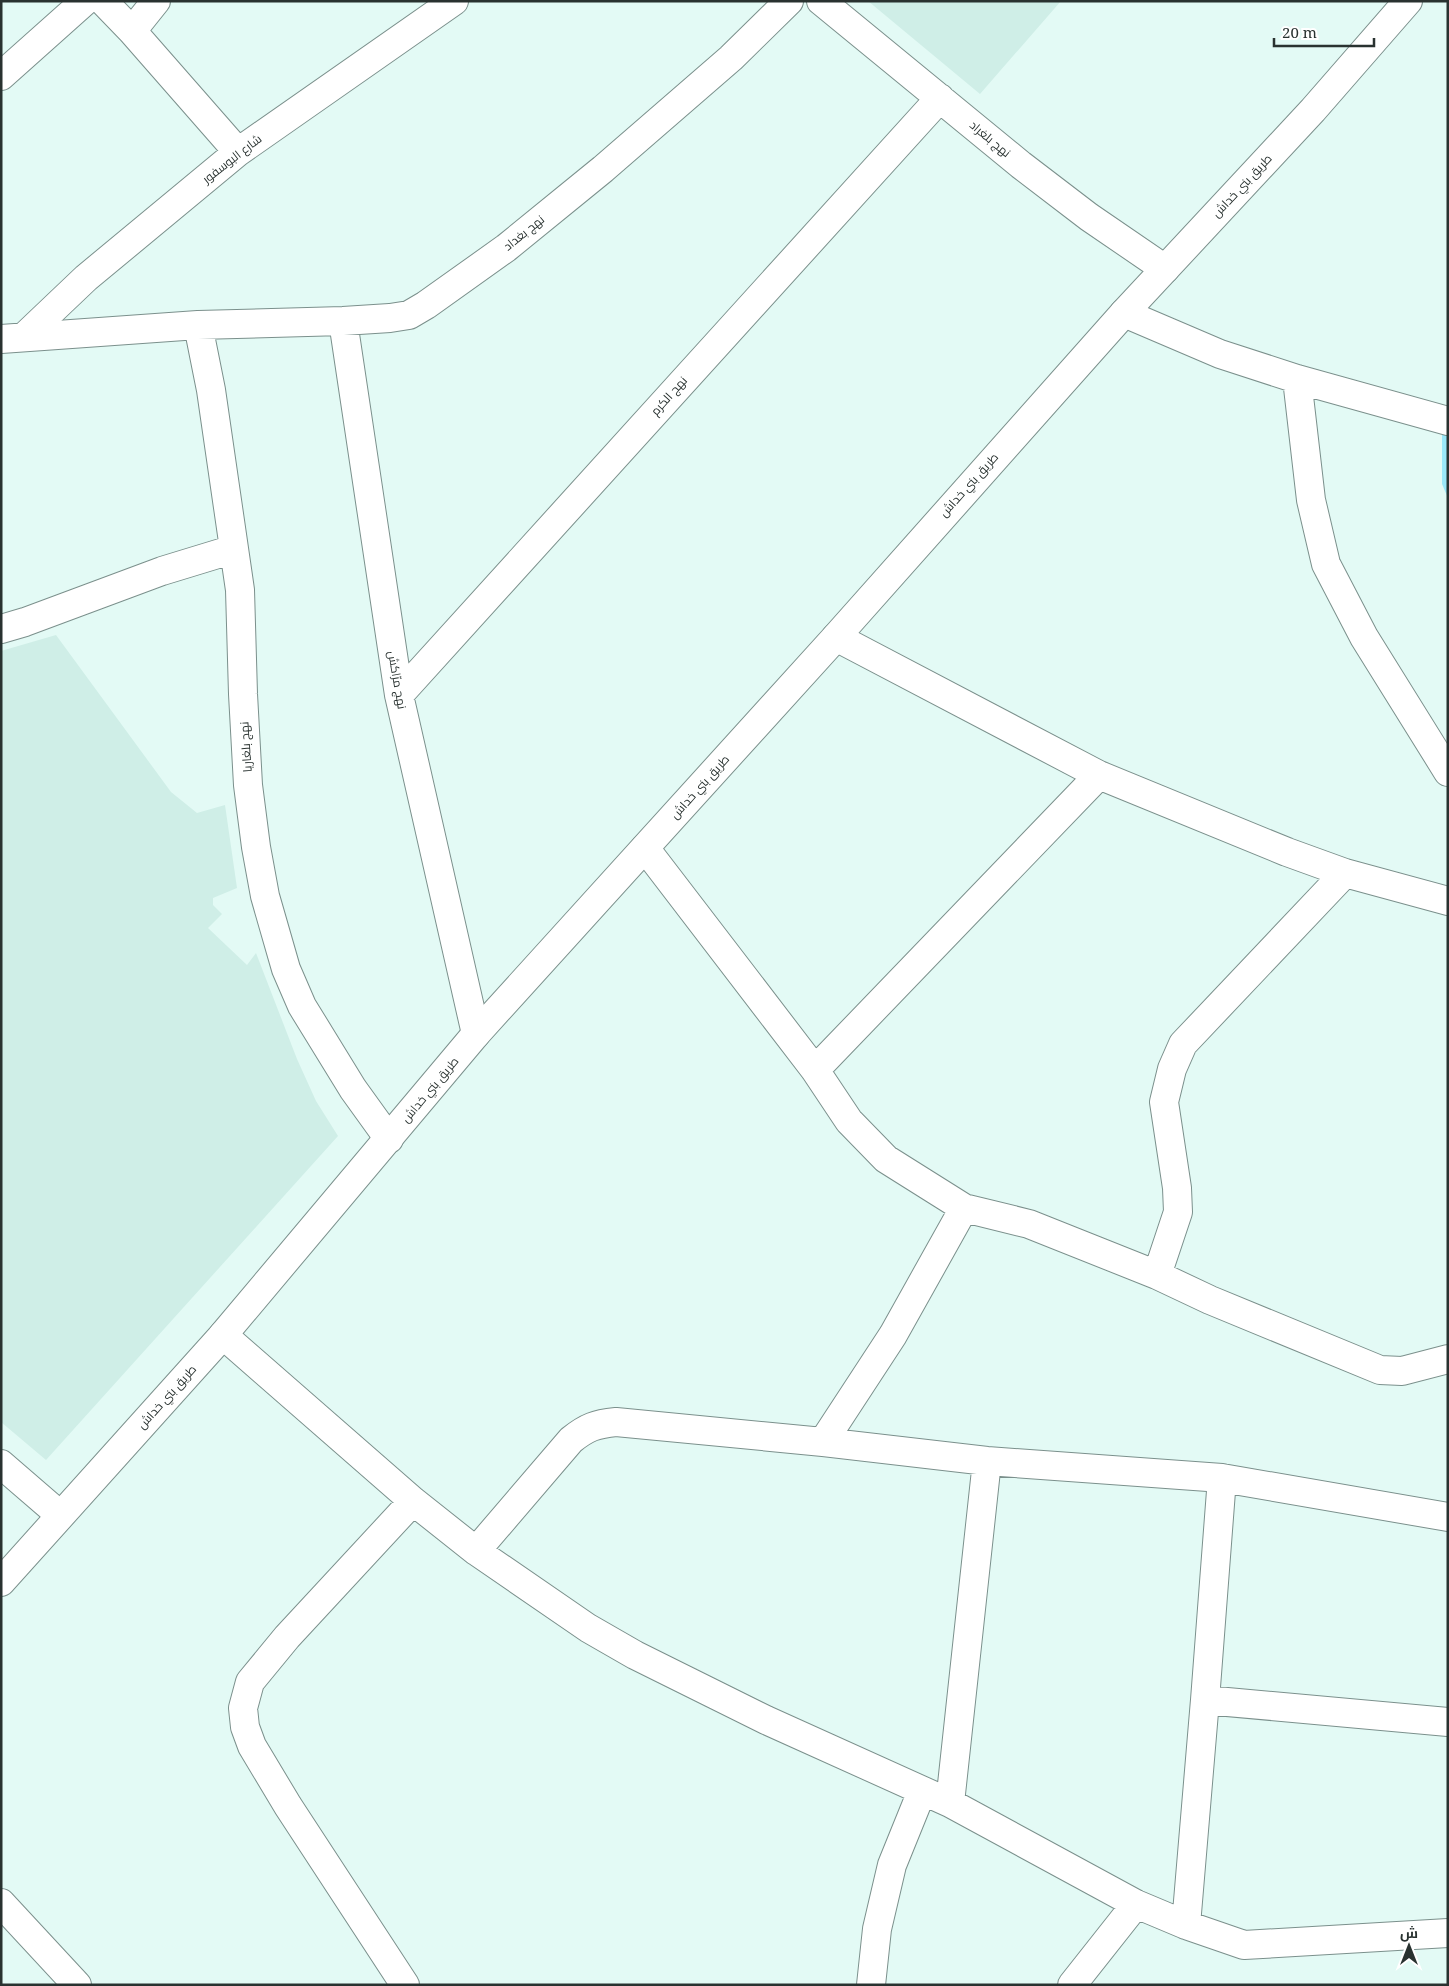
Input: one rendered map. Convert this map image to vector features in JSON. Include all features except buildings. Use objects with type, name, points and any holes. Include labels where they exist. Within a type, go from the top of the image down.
[{"type":"street","points":[[1,76],[85,1]]},
{"type":"street","points":[[104,1],[238,152]]},
{"type":"street","points":[[132,31],[156,1]]},
{"type":"street","name":"شارع البوسفور","points":[[13,337],[238,152],[454,1]]},
{"type":"street","name":"نهج بغداد","points":[[13,337],[198,325],[343,320],[409,315],[426,306],[506,248],[603,169],[731,58],[789,1]]},
{"type":"street","name":"طريق بني خداش","points":[[1,1582],[223,1335],[476,1034],[836,637],[1124,313],[1313,110],[1408,1]]},
{"type":"street","name":"نهج بلغراد","points":[[824,2],[1020,165],[1081,211],[1165,269]]},
{"type":"street","name":"نهج الكرم","points":[[399,695],[940,98]]},
{"type":"street","points":[[1124,313],[1220,354],[1297,380],[1448,421]]},
{"type":"street","name":"نهج مرّاكش","points":[[343,320],[399,695],[476,1034]]},
{"type":"street","name":"نهج بلغاريا","points":[[198,325],[211,390],[240,590],[248,785],[256,848],[265,896],[286,969],[302,1006],[353,1089],[389,1139]]},
{"type":"street","points":[[1297,380],[1311,500],[1326,564],[1364,637],[1448,772]]},
{"type":"street","points":[[1,629],[162,572],[234,549]]},
{"type":"street","points":[[836,637],[1098,775],[1287,852],[1345,872],[1448,902]]},
{"type":"street","points":[[816,1070],[1098,775]]},
{"type":"street","points":[[645,848],[816,1070],[849,1121],[886,1158],[964,1208],[1029,1224],[1157,1275],[1210,1300],[1380,1370],[1402,1370],[1448,1359]]},
{"type":"street","points":[[1157,1275],[1178,1212],[1177,1188],[1164,1102],[1172,1069],[1183,1044],[1345,872]]},
{"type":"street","points":[[823,1442],[893,1336],[964,1208]]},
{"type":"street","points":[[223,1335],[413,1501],[476,1551],[588,1628],[635,1655],[766,1720],[950,1804],[1136,1904],[1186,1925],[1244,1945],[1448,1934]]},
{"type":"street","points":[[476,1551],[571,1440],[595,1424],[616,1422],[823,1442],[987,1461],[1222,1478],[1448,1517]]},
{"type":"street","points":[[950,1804],[987,1461]]},
{"type":"street","points":[[1,1464],[60,1515]]},
{"type":"street","points":[[1186,1925],[1206,1700],[1222,1478]]},
{"type":"street","points":[[404,1985],[288,1806],[252,1746],[245,1727],[243,1708],[250,1682],[287,1637],[413,1501]]},
{"type":"street","points":[[1206,1700],[1448,1722]]},
{"type":"street","points":[[871,1985],[877,1929],[892,1865],[922,1791]]},
{"type":"street","points":[[1,1903],[77,1985]]},
{"type":"street","points":[[1072,1985],[1136,1904]]},
{"type":"shaded area","points":[[868,1],[1061,1],[980,94]]},
{"type":"shaded area","points":[[56,635],[171,792],[197,813],[225,805],[237,888],[213,898],[213,905],[222,914],[208,928],[247,965],[256,953],[297,1059],[316,1101],[338,1136],[46,1460],[1,1422],[1,651]]}]
